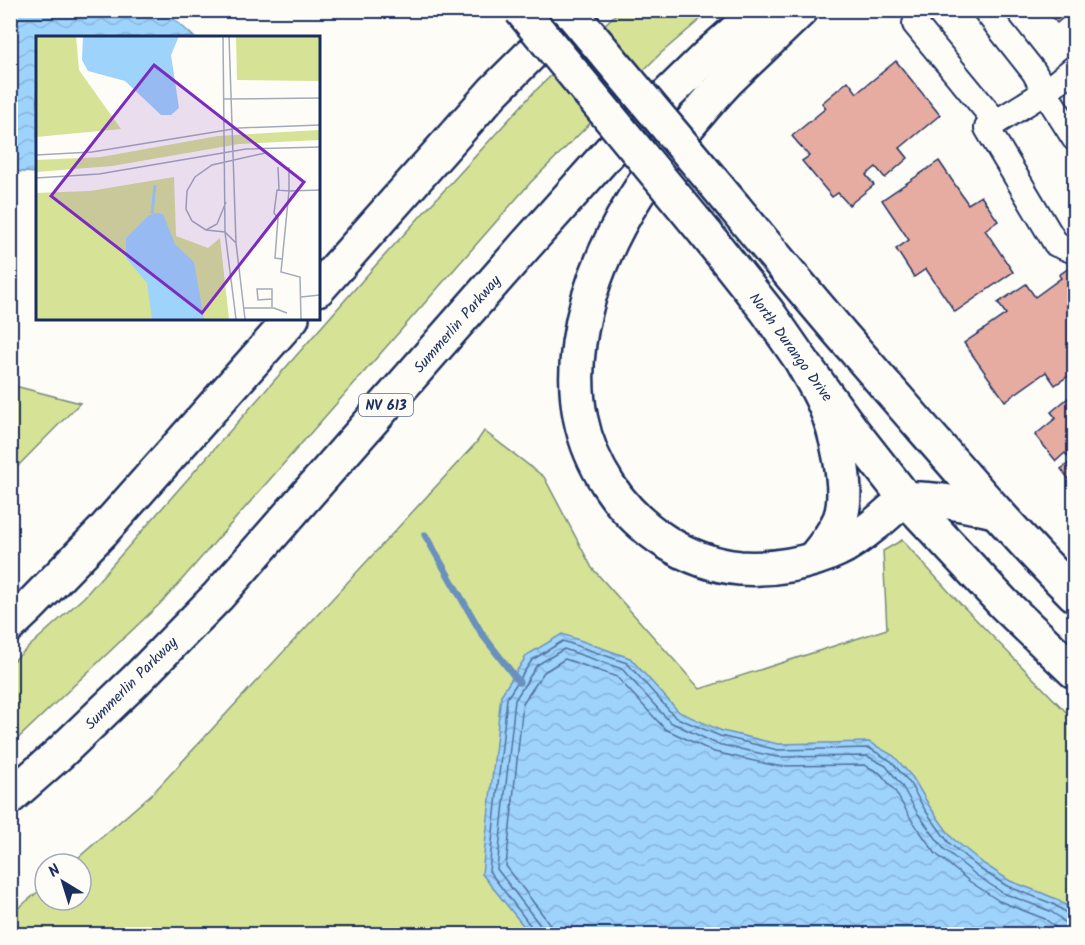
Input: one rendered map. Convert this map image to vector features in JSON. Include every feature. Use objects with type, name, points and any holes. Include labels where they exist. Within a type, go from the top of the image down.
[{"type":"main road","name":"North Durango Drive","points":[[521,10],[767,310],[851,429],[906,499],[1004,604],[1074,671]]},
{"type":"main road","points":[[569,10],[794,280],[994,511],[1074,594]]},
{"type":"main road","points":[[320,287],[494,92],[575,10]]},
{"type":"main road","name":"Summerlin Parkway","points":[[10,797],[135,681],[218,596],[611,150],[707,56],[759,10]]},
{"type":"main road","points":[[801,10],[728,81],[700,112],[666,153],[624,213],[592,284],[581,332],[576,393],[581,422],[590,449],[600,473],[614,494],[648,530],[683,551],[719,565],[740,568],[780,567],[813,559],[837,550],[856,538],[906,499],[945,501],[994,511]]},
{"type":"main road","points":[[10,625],[102,532],[290,320]]},
{"type":"main road","points":[[801,360],[823,401],[834,431],[841,466],[843,492],[843,507],[839,520],[813,559]]},
{"type":"street","points":[[986,10],[1034,72],[1074,138]]},
{"type":"street","points":[[915,24],[996,122]]},
{"type":"street","points":[[1074,68],[1045,92],[987,128],[1056,244],[1074,251]]},
{"type":"green space","points":[[619,11],[710,11],[660,54],[531,182],[164,600],[11,745],[11,663],[84,597],[375,266],[533,93]]},
{"type":"green space","points":[[10,385],[80,403],[11,473]]},
{"type":"green space","points":[[484,431],[544,477],[592,568],[700,689],[887,629],[883,551],[902,540],[952,595],[1074,720],[1074,934],[11,934],[11,914],[33,896],[33,912],[93,912],[93,852],[85,852],[155,791],[476,443]]},
{"type":"water","points":[[10,11],[165,11],[193,36],[36,36],[36,173],[11,171]]},
{"type":"water","points":[[562,634],[630,658],[679,712],[722,731],[778,744],[869,742],[894,756],[913,778],[952,838],[984,864],[1010,881],[1056,899],[1068,907],[1074,914],[1074,934],[530,934],[482,874],[501,695],[527,655]]},
{"type":"building","points":[[1046,10],[1072,10],[1057,23]]},
{"type":"building","points":[[896,61],[940,115],[900,148],[908,158],[885,178],[876,167],[866,175],[874,185],[849,205],[838,193],[832,197],[802,161],[809,156],[792,136],[826,108],[822,103],[848,81],[857,93]]},
{"type":"building","points":[[939,161],[968,204],[981,196],[998,221],[985,230],[1013,272],[955,312],[926,269],[914,277],[896,249],[909,240],[882,200]]},
{"type":"building","points":[[1072,266],[1074,269],[1074,355],[1072,357],[1074,372],[1055,385],[1046,372],[1005,401],[964,343],[1006,314],[998,303],[1026,284],[1035,297],[1061,278],[1059,275]]},
{"type":"building","points":[[1074,393],[1074,486],[1061,469],[1072,461],[1065,453],[1056,461],[1035,435],[1056,418],[1051,412]]},
{"type":"waterway","points":[[425,535],[482,634],[519,682]]}]
